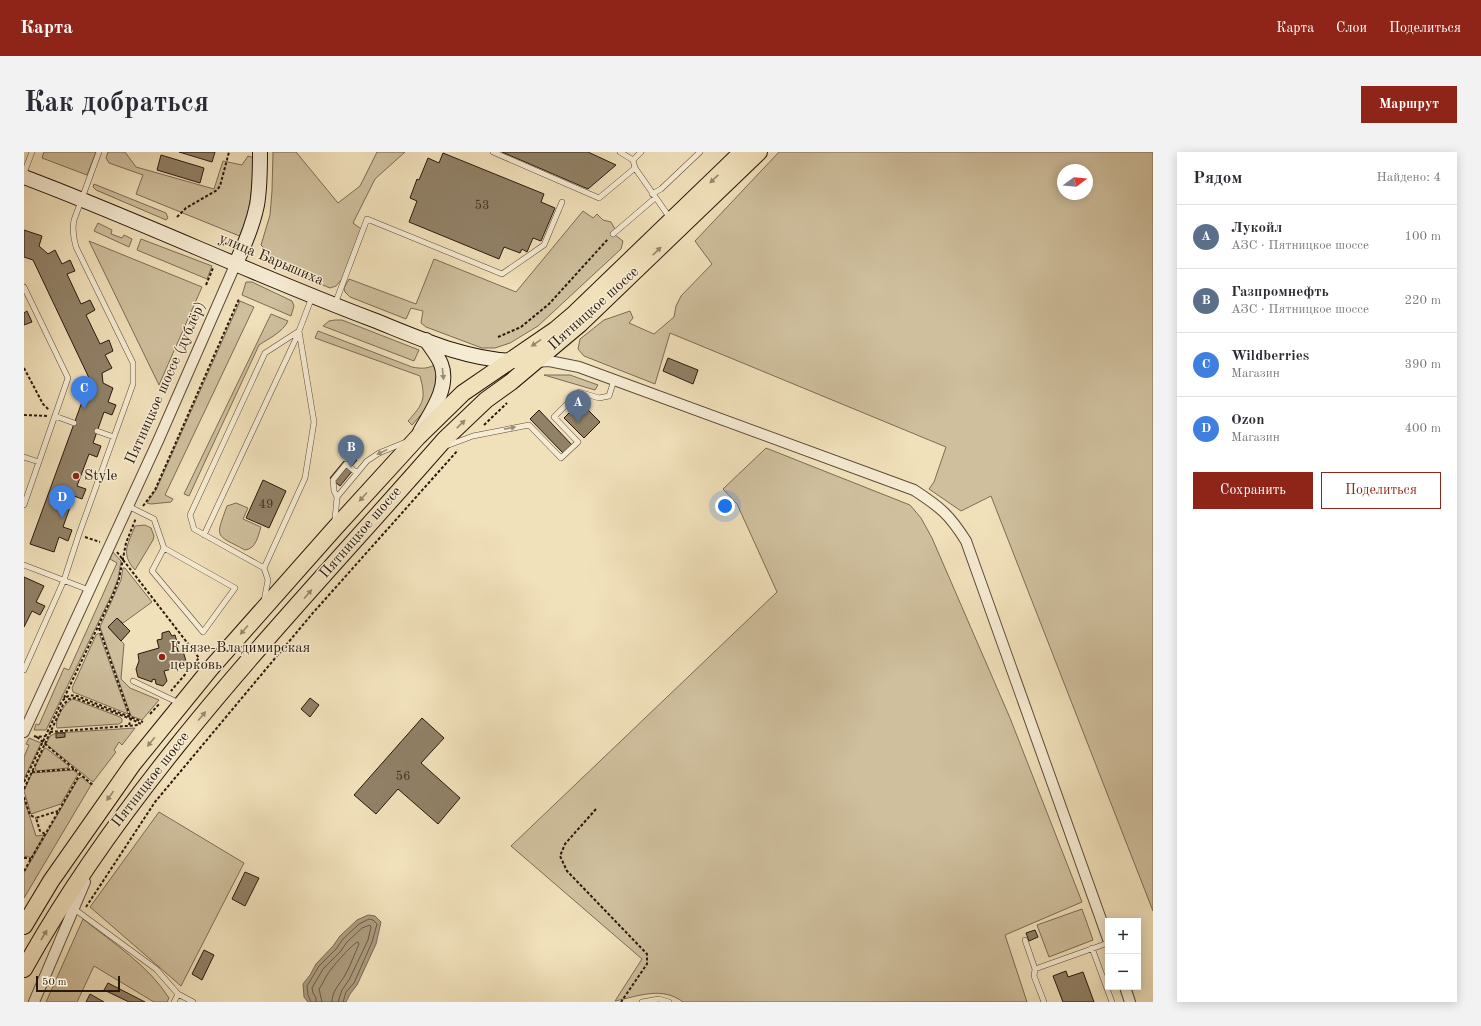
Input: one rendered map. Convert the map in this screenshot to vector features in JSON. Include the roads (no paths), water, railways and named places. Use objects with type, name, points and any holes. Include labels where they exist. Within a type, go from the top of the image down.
[{"type":"main road","points":[[236,263],[251,228],[257,205],[260,176],[260,152]]},
{"type":"main road","name":"Пятницкое шоссе","points":[[24,926],[51,882],[100,809],[133,764],[262,610],[418,437],[463,392],[497,363],[555,330],[575,313],[742,152]]},
{"type":"main road","name":"Пятницкое шоссе","points":[[24,969],[64,902],[99,850],[158,769],[229,683],[433,453],[486,400],[511,382],[580,324],[759,152]]},
{"type":"main road","name":"улица Барышиха","points":[[24,177],[82,199],[334,305],[426,340],[497,363],[534,362]]},
{"type":"main road","points":[[418,437],[443,385],[443,371],[441,364],[426,340]]},
{"type":"main road","points":[[486,400],[494,389],[497,381],[497,363]]},
{"type":"street","name":"Пятницкое шоссе (дублёр)","points":[[24,732],[128,506],[236,263]]},
{"type":"street","points":[[534,362],[549,361],[579,367],[914,490],[937,505],[953,520],[966,541],[1105,931]]},
{"type":"street","points":[[34,1002],[99,850]]},
{"type":"street","points":[[1126,990],[1130,1002]]},
{"type":"lane","points":[[24,173],[32,152]]},
{"type":"lane","points":[[24,670],[64,580],[133,384],[133,362],[76,247],[73,228],[74,220],[99,152]]},
{"type":"lane","points":[[494,152],[599,198],[635,168]]},
{"type":"lane","points":[[620,152],[633,160],[635,168],[672,220]]},
{"type":"lane","points":[[633,160],[641,152]]},
{"type":"lane","points":[[613,234],[700,152]]},
{"type":"lane","points":[[334,305],[367,218],[502,274],[544,245],[562,202]]},
{"type":"lane","points":[[24,288],[68,378],[24,505]]},
{"type":"lane","points":[[204,535],[299,331],[312,296]]},
{"type":"lane","points":[[262,610],[268,580],[264,568],[194,529],[190,515],[265,353],[299,331]]},
{"type":"lane","points":[[264,568],[306,478],[314,422],[299,331]]},
{"type":"lane","points":[[433,453],[454,442],[473,436],[529,425],[561,458],[578,442],[554,417],[579,392],[599,398],[609,396],[614,380]]},
{"type":"lane","points":[[55,416],[74,423]]},
{"type":"lane","points":[[97,431],[114,437]]},
{"type":"lane","points":[[337,497],[367,462],[379,453],[418,437]]},
{"type":"lane","points":[[24,457],[39,462]]},
{"type":"lane","points":[[335,528],[337,497],[334,491],[333,480],[346,464],[357,473]]},
{"type":"lane","points":[[128,506],[154,519],[164,548],[235,588],[204,632],[152,572],[164,548]]},
{"type":"lane","points":[[24,565],[89,590]]},
{"type":"lane","points":[[133,681],[182,704]]},
{"type":"lane","points":[[73,908],[156,970],[178,994],[193,1002]]},
{"type":"lane","points":[[1025,940],[1035,969],[1034,976],[1044,1002]]},
{"type":"lane","points":[[1035,969],[1105,944]]},
{"type":"lane","points":[[1092,948],[1112,1002]]},
{"type":"lane","points":[[174,1002],[178,994]]},
{"type":"lane","points":[[642,1002],[659,999],[669,1002]]},
{"type":"water","points":[[368,915],[375,916],[381,922],[376,944],[357,985],[346,1002],[308,1002],[304,997],[303,984],[316,964],[340,936],[357,920]]},
{"type":"place","name":"Wildberries","points":[[84,409]]},
{"type":"place","name":"Лукойл","points":[[578,423]]},
{"type":"place","name":"Газпромнефть","points":[[351,468]]},
{"type":"place","name":"Style","points":[[76,476]]},
{"type":"place","name":"Ozon","points":[[62,518]]},
{"type":"place","name":"Князе-Владимирская церковь","points":[[162,657]]}]
